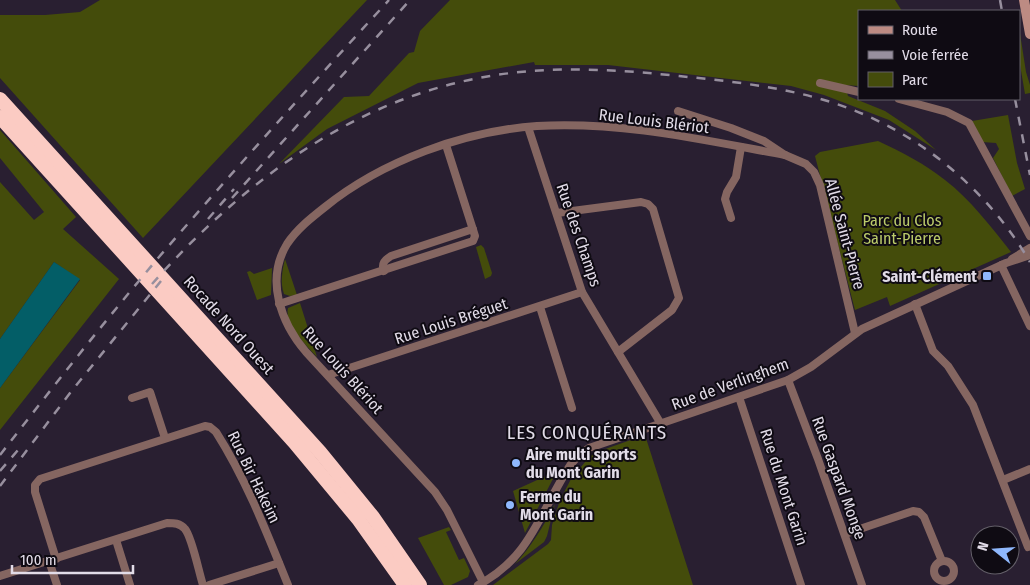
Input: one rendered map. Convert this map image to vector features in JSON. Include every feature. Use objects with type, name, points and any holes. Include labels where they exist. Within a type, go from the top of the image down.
[{"type":"highway","name":"Rocade Nord Ouest","points":[[0,99],[320,452],[372,517],[420,585]]},
{"type":"highway","name":"Rocade Nord Ouest","points":[[0,117],[294,442],[358,519],[405,585]]},
{"type":"street","points":[[1024,0],[1030,34]]},
{"type":"street","points":[[820,83],[858,92]]},
{"type":"street","points":[[902,100],[947,112],[969,123],[1030,235],[1029,251]]},
{"type":"street","name":"Allée Saint-Pierre","points":[[678,111],[760,139],[785,155],[802,161],[810,168],[817,178],[855,333]]},
{"type":"street","name":"Rue Louis Blériot","points":[[480,584],[439,498],[294,338],[283,318],[279,304],[277,279],[281,257],[288,244],[303,226],[337,197],[366,178],[402,161],[446,145],[485,134],[528,127],[580,126],[648,131],[785,155]]},
{"type":"street","name":"Rue des Champs","points":[[528,127],[582,292],[661,424]]},
{"type":"street","points":[[279,304],[471,242],[475,236],[446,145]]},
{"type":"street","points":[[731,218],[726,199],[727,192],[736,177],[741,147]]},
{"type":"street","points":[[557,212],[641,202],[648,204],[653,209],[679,298],[672,310],[618,352]]},
{"type":"street","points":[[384,271],[384,261],[391,256],[473,229]]},
{"type":"street","name":"Rue de Verlinghem","points":[[480,584],[504,569],[523,548],[565,474],[578,456],[596,445],[788,380],[811,367],[855,333],[1029,251]]},
{"type":"street","points":[[1003,264],[1030,326]]},
{"type":"street","name":"Rue Louis Bréguet","points":[[328,375],[582,292]]},
{"type":"street","points":[[915,304],[933,350],[948,366],[973,405],[1028,547]]},
{"type":"street","points":[[540,307],[572,408]]},
{"type":"street","name":"Rue Gaspard Monge","points":[[788,380],[862,585]]},
{"type":"street","points":[[132,398],[150,392],[165,438]]},
{"type":"street","name":"Rue du Mont Garin","points":[[739,397],[801,585]]},
{"type":"street","name":"Rue Bir Hakeim","points":[[57,585],[35,492],[38,480],[45,476],[203,425],[215,430],[247,490],[288,585]]},
{"type":"street","points":[[1003,480],[1030,469]]},
{"type":"street","points":[[844,534],[913,511],[920,512],[924,517],[942,561]]},
{"type":"street","points":[[0,576],[167,523],[180,524],[187,533],[203,585]]},
{"type":"street","points":[[116,540],[130,585]]},
{"type":"street","points":[[209,585],[279,563]]},
{"type":"green space","points":[[100,0],[367,0],[143,238],[0,78],[0,15],[45,15],[80,12]]},
{"type":"green space","points":[[450,0],[895,0],[901,10],[858,10],[858,86],[845,85],[848,96],[885,111],[915,131],[936,150],[889,120],[824,95],[791,86],[608,65],[535,65],[534,62],[418,83],[327,129],[279,164],[344,97],[369,96],[409,53],[414,52],[420,31]]},
{"type":"green space","points":[[1020,33],[1030,85],[1030,93],[1025,94],[1020,65]]},
{"type":"green space","points":[[1008,115],[1017,163],[1025,189],[1012,196],[993,158],[999,149],[996,143],[982,142],[972,121]]},
{"type":"green space","points":[[0,130],[76,217],[63,229],[119,279],[0,430],[0,388],[80,280],[54,262],[0,339],[0,182],[34,220],[44,212],[0,158]]},
{"type":"green space","name":"Parc du Clos Saint-Pierre","points":[[878,141],[921,164],[954,188],[980,214],[1011,252],[890,306],[887,297],[855,310],[815,156],[820,152]]},
{"type":"green space","points":[[481,245],[484,248],[492,273],[491,276],[485,279],[476,247]]},
{"type":"green space","points":[[285,259],[297,295],[290,296],[284,294],[282,277]]},
{"type":"green space","points":[[272,268],[271,295],[257,300],[247,272],[250,271],[254,274]]},
{"type":"green space","points":[[300,303],[317,357],[302,341],[289,321],[288,308]]},
{"type":"green space","points":[[645,435],[693,585],[493,585],[548,544],[551,540],[552,525],[560,500],[571,479],[590,456]]},
{"type":"green space","points":[[557,471],[525,533],[513,491]]},
{"type":"green space","points":[[555,504],[544,542],[515,564],[537,535]]},
{"type":"green space","points":[[449,527],[451,530],[446,532],[459,560],[464,558],[470,571],[468,577],[451,585],[444,585],[418,538]]},
{"type":"shaded area","points":[[54,262],[80,279],[0,388],[0,339]]},
{"type":"railway","points":[[0,455],[78,355],[159,257],[389,0]]},
{"type":"railway","points":[[232,198],[410,0]]},
{"type":"railway","points":[[1000,0],[1002,10]]},
{"type":"railway","points":[[152,284],[204,230],[261,181],[322,139],[355,121],[389,105],[461,82],[532,71],[568,70],[641,72],[752,85],[806,95],[856,111],[886,125],[915,142],[968,183],[1012,234],[1030,262]]},
{"type":"railway","points":[[1015,100],[1030,175]]},
{"type":"railway","points":[[208,219],[234,189]]},
{"type":"railway","points":[[0,486],[70,393],[161,281]]},
{"type":"railway","points":[[0,471],[18,450]]},
{"type":"place","name":"Saint-Clément","points":[[987,276]]},
{"type":"place","name":"Aire multi sports du Mont Garin","points":[[516,463]]},
{"type":"place","name":"Ferme du Mont Garin","points":[[510,505]]},
{"type":"district","name":"LES CONQUÉRANTS","points":[[587,432]]}]
